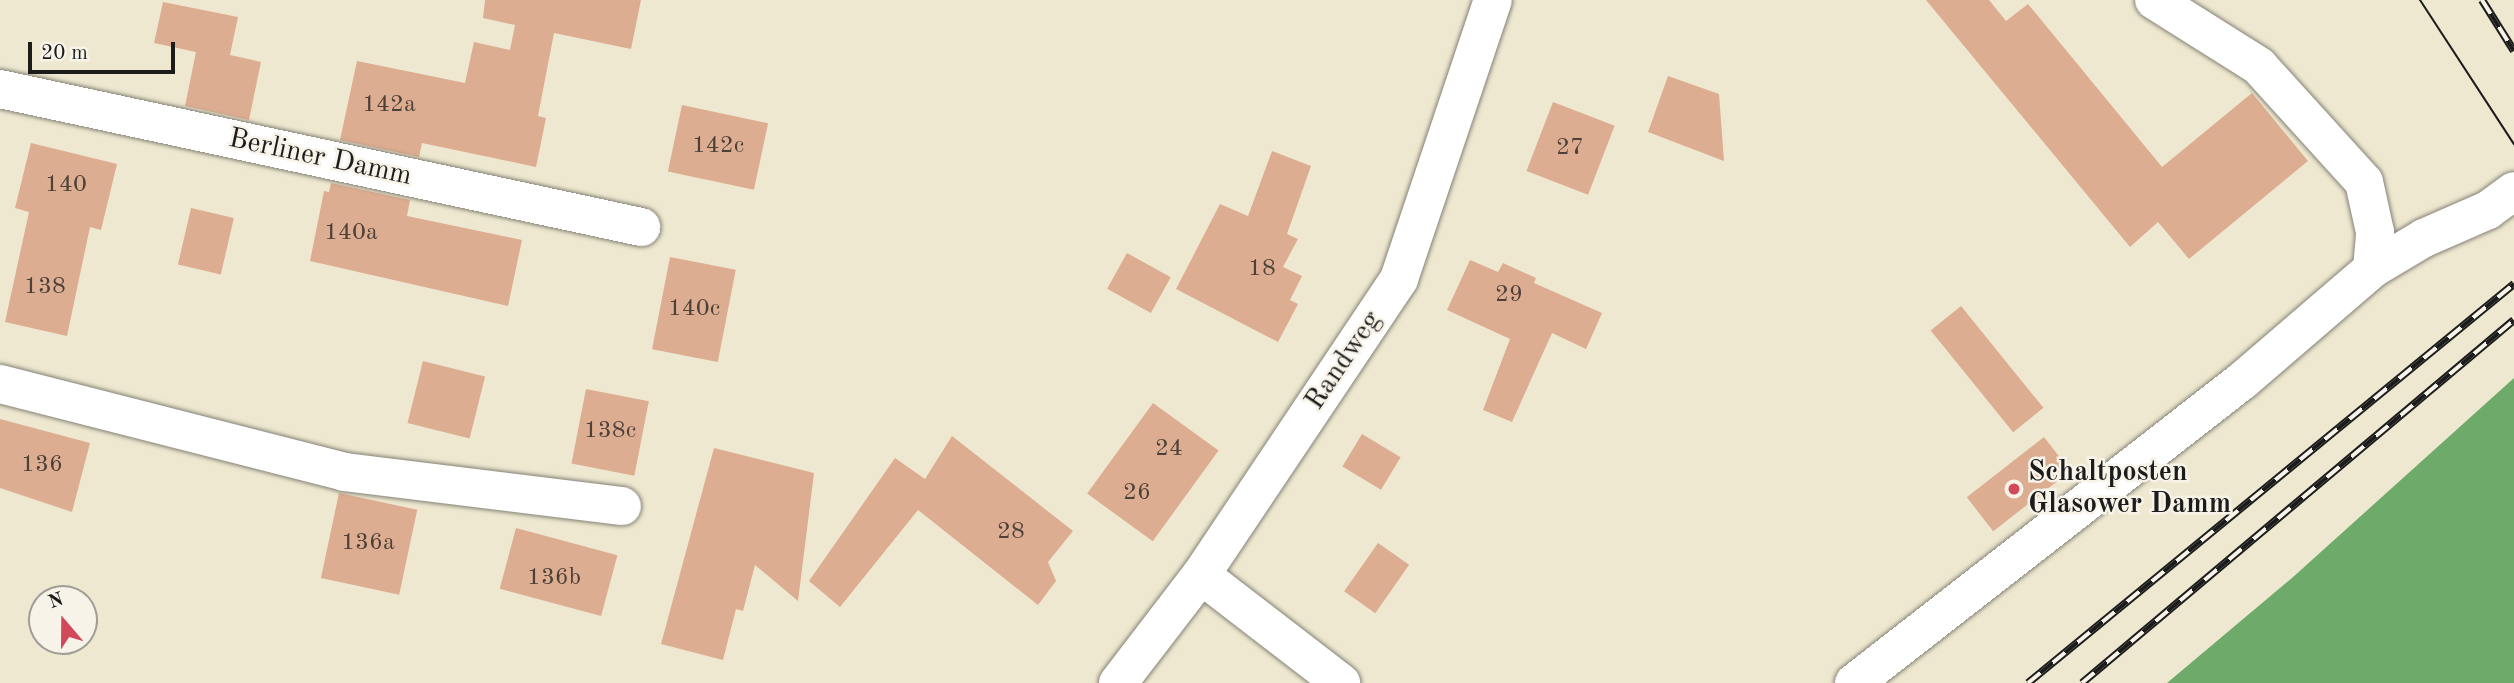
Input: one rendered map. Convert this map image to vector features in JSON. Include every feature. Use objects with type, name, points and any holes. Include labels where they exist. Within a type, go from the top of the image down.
[{"type":"street","name":"Randweg","points":[[1118,683],[1201,575],[1399,279],[1493,0]]},
{"type":"street","points":[[2154,0],[2259,66],[2364,182],[2375,232],[2372,269]]},
{"type":"street","name":"Berliner Damm","points":[[0,89],[641,227]]},
{"type":"street","points":[[1854,683],[2242,381],[2372,269],[2488,210],[2514,191]]},
{"type":"street","points":[[0,384],[344,472],[622,506]]},
{"type":"street","points":[[1201,575],[1341,683]]},
{"type":"green space","points":[[2514,378],[2514,683],[2167,683],[2292,578]]},
{"type":"building","points":[[485,0],[641,0],[631,49],[554,33],[538,116],[546,118],[536,167],[422,143],[419,157],[340,140],[357,61],[465,83],[474,42],[510,50],[515,25],[483,18]]},
{"type":"building","points":[[1926,0],[1989,0],[2006,21],[2028,4],[2162,167],[2252,93],[2308,161],[2189,259],[2158,222],[2130,247]]},
{"type":"building","points":[[163,2],[238,17],[230,55],[261,62],[249,120],[185,106],[196,52],[154,43]]},
{"type":"building","points":[[1668,76],[1719,94],[1724,161],[1648,132]]},
{"type":"building","points":[[1553,102],[1615,126],[1588,195],[1526,171]]},
{"type":"building","points":[[682,105],[768,123],[754,190],[668,172]]},
{"type":"building","points":[[31,143],[117,164],[101,230],[90,227],[67,336],[5,322],[29,212],[15,208]]},
{"type":"building","points":[[1272,151],[1311,166],[1287,234],[1298,239],[1283,267],[1302,276],[1290,300],[1298,304],[1278,342],[1176,289],[1220,204],[1248,216]]},
{"type":"building","points":[[331,183],[410,200],[407,216],[522,240],[508,306],[310,261],[324,191],[329,192]]},
{"type":"building","points":[[191,208],[234,218],[221,274],[178,265]]},
{"type":"building","points":[[1127,253],[1171,277],[1151,313],[1107,289]]},
{"type":"building","points":[[670,257],[736,270],[718,362],[652,349]]},
{"type":"building","points":[[1470,260],[1498,272],[1503,263],[1536,278],[1534,283],[1602,313],[1586,349],[1552,333],[1512,422],[1483,410],[1510,339],[1447,310]]},
{"type":"building","points":[[1961,306],[2043,408],[2013,432],[1931,331]]},
{"type":"building","points":[[423,361],[485,376],[470,439],[408,423]]},
{"type":"building","points":[[586,389],[649,401],[634,476],[571,464]]},
{"type":"building","points":[[1153,403],[1219,451],[1153,541],[1087,494]]},
{"type":"building","points":[[0,419],[90,443],[72,512],[0,488]]},
{"type":"building","points":[[1362,434],[1401,457],[1381,490],[1342,467]]},
{"type":"building","points":[[952,436],[1073,531],[1048,562],[1056,581],[1038,605],[918,510],[840,607],[809,581],[895,458],[925,479]]},
{"type":"building","name":"Schaltposten Glasower Damm","points":[[2044,437],[2070,471],[1993,531],[1967,497]]},
{"type":"building","points":[[714,448],[814,473],[798,601],[755,565],[743,611],[736,609],[723,660],[661,644]]},
{"type":"building","points":[[339,493],[417,510],[399,595],[321,578]]},
{"type":"building","points":[[516,528],[617,555],[601,616],[500,589]]},
{"type":"building","points":[[1378,543],[1409,565],[1375,613],[1344,591]]},
{"type":"tram line","points":[[2420,0],[2514,144]]},
{"type":"railway","points":[[2482,0],[2514,51]]},
{"type":"railway","points":[[2028,683],[2514,284]]},
{"type":"railway","points":[[2082,683],[2514,320]]},
{"type":"place","name":"Schaltposten Glasower Damm","points":[[2014,489]]}]
